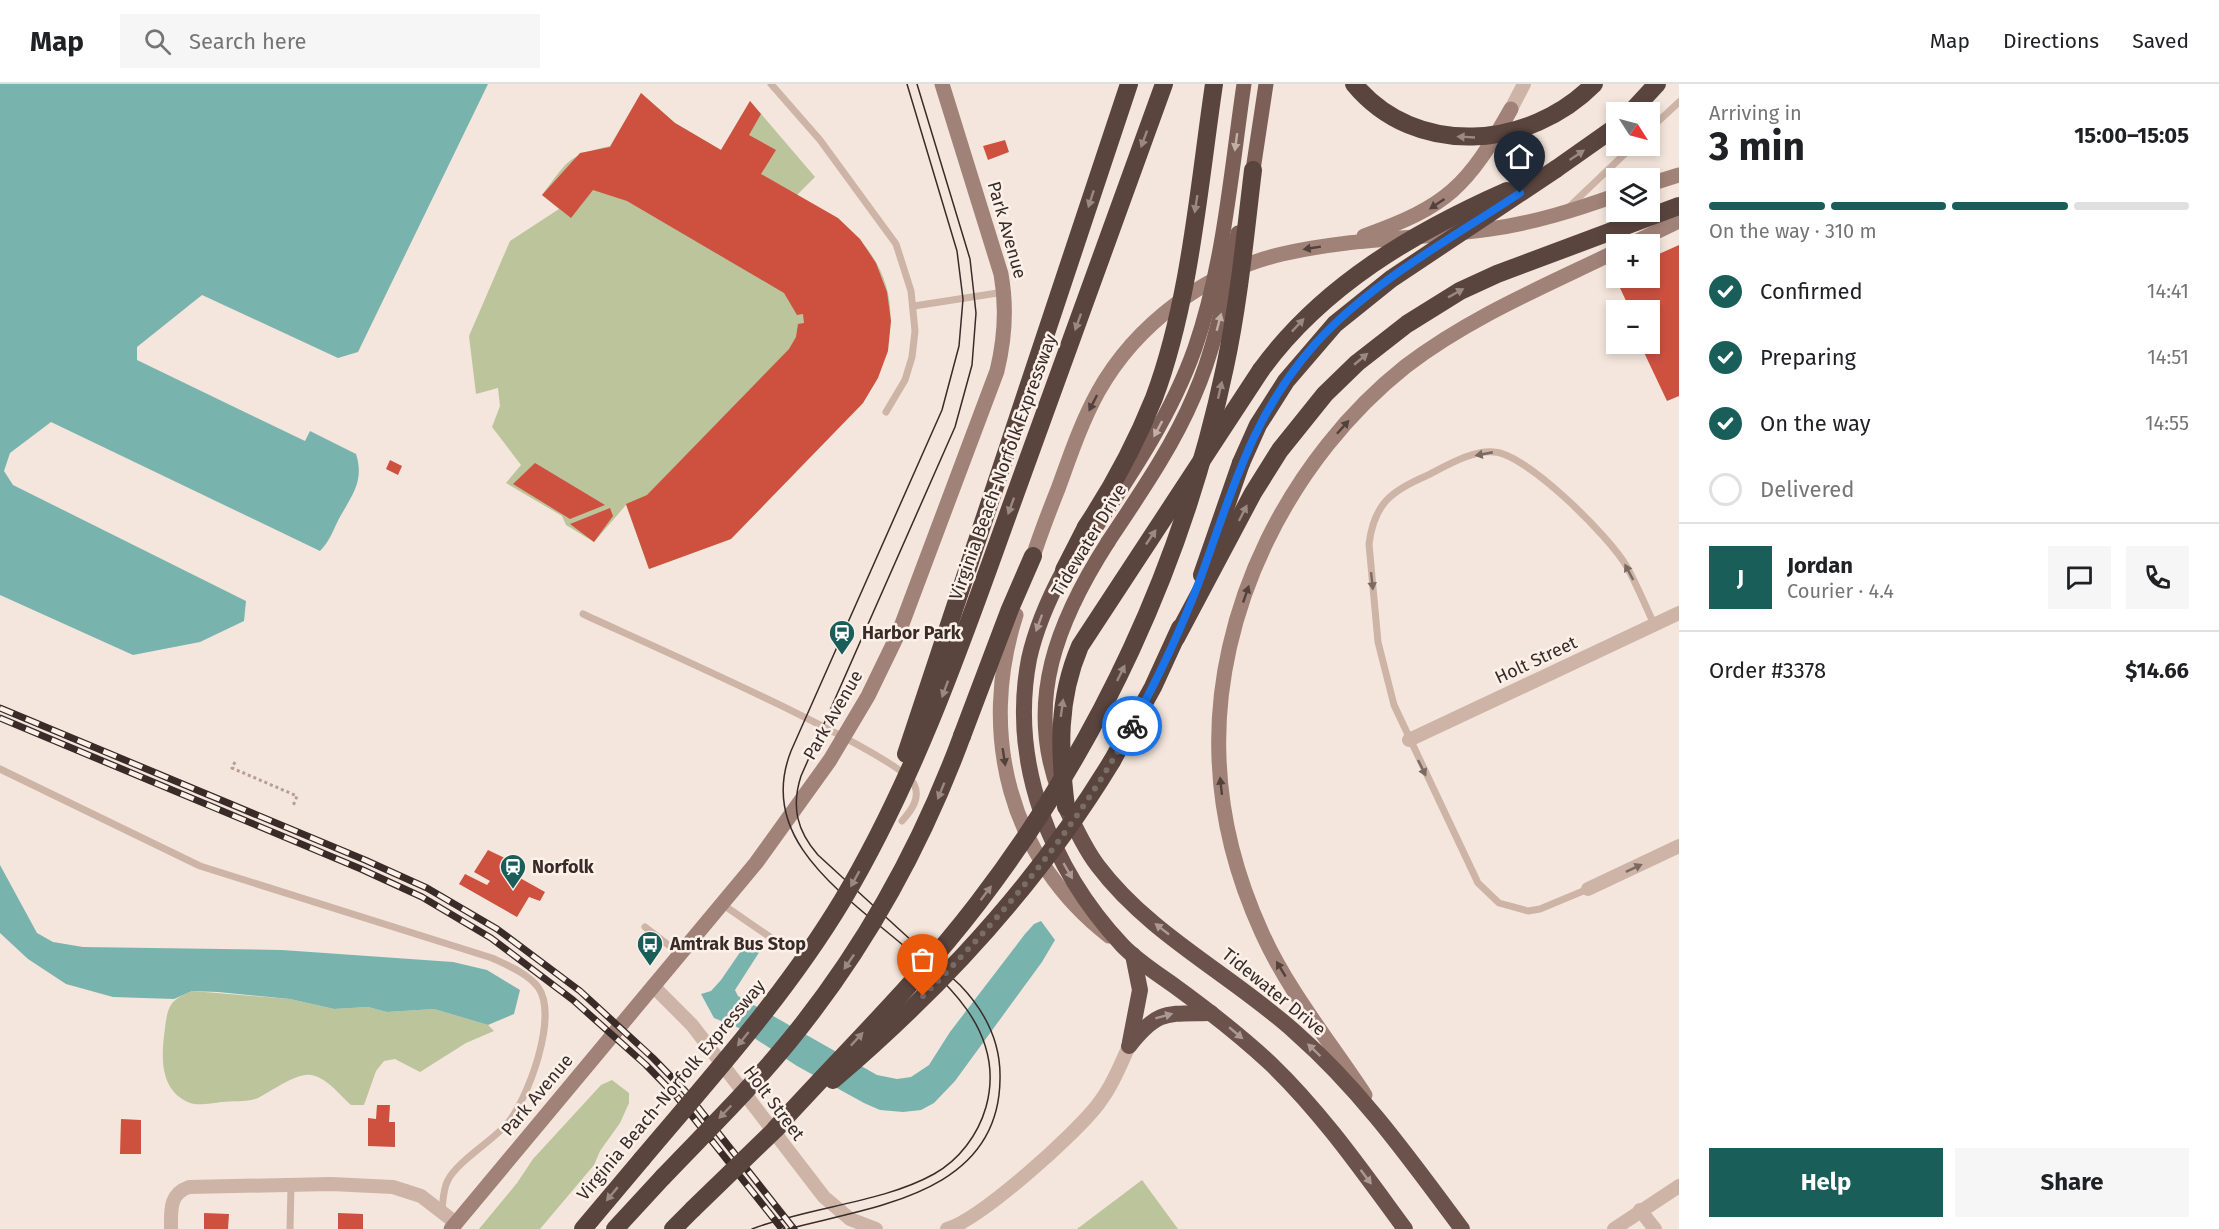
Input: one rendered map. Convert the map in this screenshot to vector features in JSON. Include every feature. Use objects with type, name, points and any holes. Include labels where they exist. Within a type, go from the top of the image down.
[{"type":"highway","points":[[882,827],[1129,84]]},
{"type":"highway","name":"Virginia Beach-Norfolk Expressway","points":[[583,1229],[730,1055],[809,953],[844,898],[882,827],[936,714],[1164,84]]},
{"type":"highway","points":[[1064,570],[1090,530],[1134,443],[1154,396],[1167,357],[1184,281],[1214,84]]},
{"type":"highway","points":[[1354,84],[1376,104],[1414,126],[1445,135],[1474,138],[1505,135],[1532,126],[1567,107],[1594,84]]},
{"type":"highway","points":[[1641,102],[1658,84]]},
{"type":"highway","points":[[1176,638],[1199,583],[1241,463],[1258,424],[1286,381],[1335,324],[1391,279],[1606,134]]},
{"type":"highway","points":[[1066,807],[1059,732],[1064,694],[1080,646],[1261,370],[1311,311],[1364,270],[1481,202],[1556,169]]},
{"type":"highway","points":[[776,1129],[910,984],[977,905],[1054,794],[1119,676],[1163,577],[1206,444],[1231,335],[1253,170]]},
{"type":"highway","points":[[673,1229],[776,1129],[870,1048],[975,944],[1046,859],[1112,761],[1145,703],[1176,638],[1253,494],[1280,450],[1310,411],[1357,363],[1407,324],[1460,291],[1497,274],[1679,206]]},
{"type":"highway","points":[[615,1229],[770,1063],[846,966],[901,876],[934,807],[1010,609],[1033,556]]},
{"type":"highway","name":"Tidewater Drive","points":[[1064,570],[1043,613],[1029,658],[1024,706],[1026,752],[1036,796],[1060,858],[1085,897],[1128,951],[1211,1013],[1265,1059],[1309,1104],[1405,1229]]},
{"type":"highway","name":"Tidewater Drive","points":[[1066,807],[1096,864],[1123,896],[1295,1032],[1351,1086],[1383,1123],[1462,1229]]},
{"type":"highway","points":[[1128,951],[1140,990],[1129,1046]]},
{"type":"highway","points":[[1129,1046],[1143,1028],[1156,1018],[1172,1014],[1211,1013]]},
{"type":"main road","name":"Park Avenue","points":[[453,1226],[787,823],[844,738],[898,632],[997,371],[1005,331],[1004,292],[993,246],[942,84]]},
{"type":"main road","name":"Tidewater Drive","points":[[1090,530],[1152,441],[1194,349],[1219,250],[1244,84]]},
{"type":"main road","name":"Tidewater Drive","points":[[1066,807],[1055,782],[1048,748],[1045,710],[1054,646],[1079,588],[1174,438],[1201,378],[1220,318],[1253,170],[1266,84]]},
{"type":"main road","points":[[1343,244],[1402,222],[1444,200],[1475,168],[1511,110]]},
{"type":"main road","points":[[1660,181],[1679,175]]},
{"type":"main road","points":[[1128,951],[1072,904],[1041,863],[1025,831],[1009,782],[1000,727],[1002,680],[1011,630],[1033,556],[1090,408],[1109,375],[1141,334],[1181,301],[1215,280],[1246,265],[1281,254],[1343,244],[1487,229],[1561,214],[1606,199]]},
{"type":"main road","points":[[1652,234],[1679,221]]},
{"type":"main road","points":[[1383,1123],[1275,959],[1253,912],[1235,861],[1224,814],[1219,757],[1222,685],[1234,632],[1260,558],[1286,507],[1332,440],[1369,400],[1405,367],[1448,337],[1489,314],[1606,256]]},
{"type":"street","points":[[1511,110],[1524,84]]},
{"type":"street","name":"Holt Street","points":[[1409,740],[1679,613]]},
{"type":"street","points":[[1588,889],[1679,846]]},
{"type":"street","name":"Holt Street","points":[[653,986],[692,1025],[824,1197],[850,1219],[876,1229]]},
{"type":"street","points":[[947,1229],[983,1210],[1078,1127],[1108,1090],[1129,1046]]},
{"type":"street","points":[[171,1229],[171,1203],[182,1189],[189,1187],[393,1186],[421,1196],[442,1212],[453,1226]]},
{"type":"street","points":[[1614,1229],[1679,1186]]},
{"type":"street","points":[[1640,1210],[1655,1229]]},
{"type":"lane","points":[[771,84],[820,140],[896,244],[914,306],[912,357],[905,380],[886,412]]},
{"type":"lane","points":[[1660,120],[1679,102]]},
{"type":"lane","points":[[1561,214],[1622,156]]},
{"type":"lane","points":[[914,306],[1004,292]]},
{"type":"lane","points":[[1588,889],[1540,909],[1528,911],[1499,903],[1478,883],[1409,740],[1384,674],[1369,544],[1377,514],[1385,501],[1404,486],[1484,452],[1497,452],[1518,460],[1555,490],[1615,549],[1626,566],[1654,624]]},
{"type":"lane","points":[[583,614],[844,738],[902,771],[914,783],[917,792],[913,809],[902,820]]},
{"type":"lane","points":[[0,768],[200,866],[492,958],[530,978],[544,999],[546,1017],[527,1089],[508,1123],[452,1172],[445,1187],[442,1212]]},
{"type":"lane","points":[[722,904],[783,946]]},
{"type":"lane","points":[[645,927],[680,954]]},
{"type":"lane","points":[[290,1229],[291,1186]]},
{"type":"path","points":[[235,762],[232,768],[297,796],[293,806]]},
{"type":"green space","points":[[641,93],[675,123],[721,150],[750,101],[815,177],[797,195],[848,228],[875,260],[884,280],[889,301],[890,321],[888,342],[882,362],[863,403],[731,539],[649,569],[626,505],[594,542],[566,525],[562,516],[506,483],[521,465],[492,427],[500,406],[498,388],[476,394],[469,336],[510,241],[559,209],[542,195],[570,161],[585,153],[610,146]]},
{"type":"green space","points":[[192,991],[290,999],[334,1009],[368,1007],[387,1012],[434,1009],[488,1025],[494,1031],[466,1043],[420,1072],[395,1059],[384,1061],[376,1071],[364,1105],[351,1105],[327,1083],[311,1075],[298,1077],[254,1099],[193,1104],[172,1090],[164,1072],[163,1061],[169,1008],[179,997]]},
{"type":"green space","points":[[612,1080],[629,1093],[629,1103],[620,1123],[600,1151],[594,1165],[540,1229],[479,1229],[517,1183],[533,1159],[601,1085]]},
{"type":"green space","points":[[1142,1180],[1178,1229],[1077,1229]]},
{"type":"water","points":[[0,84],[488,84],[358,352],[338,358],[202,295],[137,347],[137,360],[305,441],[310,431],[356,454],[359,471],[356,486],[330,538],[320,551],[51,422],[10,453],[4,471],[13,485],[246,601],[244,621],[200,642],[133,655],[0,595]]},
{"type":"water","points":[[0,865],[37,933],[53,942],[83,947],[282,950],[453,962],[487,970],[520,990],[514,1014],[488,1025],[434,1009],[387,1012],[368,1007],[334,1009],[290,999],[192,991],[174,999],[113,997],[66,984],[28,959],[0,933]]},
{"type":"water","points":[[1041,921],[1055,940],[1042,962],[955,1081],[934,1103],[921,1110],[903,1112],[880,1110],[864,1103],[797,1066],[739,1028],[714,1018],[701,994],[711,991],[745,945],[751,944],[760,951],[735,990],[738,996],[877,1075],[897,1079],[911,1077],[929,1065],[950,1032],[1025,934],[1034,924]]},
{"type":"building","points":[[641,93],[675,123],[721,150],[750,101],[761,114],[749,135],[776,150],[761,174],[838,218],[860,239],[876,263],[887,292],[891,321],[888,351],[878,378],[863,403],[731,539],[649,569],[626,504],[647,495],[789,349],[796,337],[798,324],[804,323],[803,314],[797,315],[784,293],[627,201],[593,190],[571,218],[542,195],[580,153],[610,147]]},
{"type":"building","points":[[1005,140],[1009,152],[988,160],[983,146]]},
{"type":"building","points":[[1679,245],[1679,396],[1667,401],[1645,354],[1660,354],[1660,300],[1626,300],[1620,288],[1660,288],[1660,254]]},
{"type":"building","points":[[390,460],[402,466],[398,475],[386,469]]},
{"type":"building","points":[[535,463],[605,505],[570,519],[513,484]]},
{"type":"building","points":[[610,508],[613,516],[594,542],[570,524]]},
{"type":"building","points":[[488,850],[526,868],[520,878],[545,892],[540,901],[529,897],[517,917],[459,884],[465,874],[487,885],[490,881],[474,872]]},
{"type":"building","points":[[377,1105],[390,1105],[389,1122],[395,1122],[395,1147],[368,1146],[368,1118],[376,1119]]},
{"type":"building","points":[[121,1119],[141,1120],[141,1154],[120,1154]]},
{"type":"building","points":[[204,1213],[229,1214],[228,1229],[204,1229]]},
{"type":"building","points":[[338,1213],[363,1214],[363,1229],[338,1229]]},
{"type":"tram line","points":[[752,1229],[797,1215],[891,1192],[934,1174],[952,1162],[973,1137],[986,1107],[988,1053],[965,1007],[927,966],[838,890],[802,849],[784,804],[791,751],[942,410],[959,346],[963,299],[957,251],[907,84]]},
{"type":"tram line","points":[[788,1229],[893,1202],[926,1188],[955,1171],[979,1148],[994,1118],[1000,1079],[998,1052],[990,1028],[977,1005],[960,985],[818,855],[805,837],[796,808],[801,776],[955,427],[972,365],[976,313],[970,259],[917,84]]},
{"type":"railway","points":[[0,708],[365,860],[427,888],[497,929],[580,991],[653,1058],[685,1091],[794,1229]]},
{"type":"railway","points":[[0,718],[361,869],[422,897],[491,938],[573,1000],[646,1065],[677,1097],[782,1229]]},
{"type":"way so far","points":[[923,996],[981,938],[1035,873],[1090,796],[1132,726]]},
{"type":"place","name":"Harbor Park","points":[[842,656]]},
{"type":"place","name":"Norfolk","points":[[513,890]]},
{"type":"place","name":"Amtrak Bus Stop","points":[[650,967]]},
{"type":"route","points":[[1132,726],[1165,662],[1199,583],[1248,445],[1264,414],[1299,363],[1335,324],[1373,292],[1520,193]]}]
